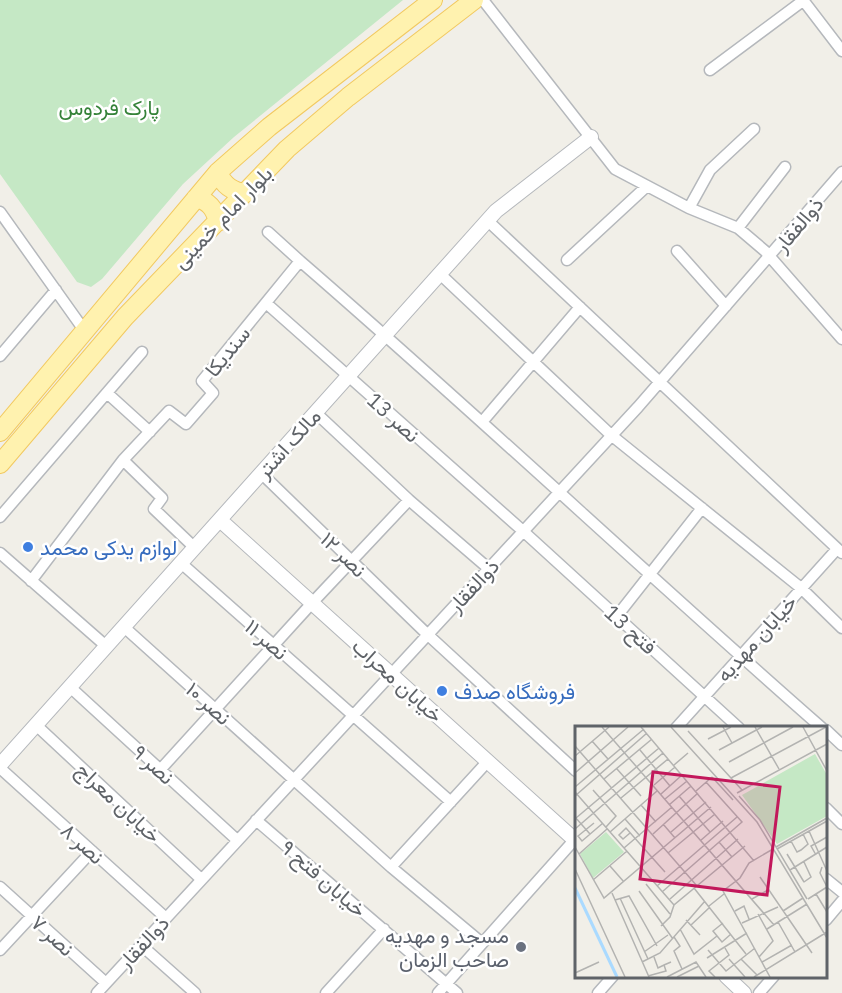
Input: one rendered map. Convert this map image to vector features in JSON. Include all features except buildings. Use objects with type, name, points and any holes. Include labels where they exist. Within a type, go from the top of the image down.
[{"type":"main road","name":"بلوار امام خمینی","points":[[0,432],[218,172],[269,127],[433,0]]},
{"type":"main road","name":"بلوار امام خمینی","points":[[0,464],[125,316],[287,148],[348,97],[474,0]]},
{"type":"main road","points":[[218,172],[228,188],[246,193]]},
{"type":"main road","points":[[196,198],[203,199],[212,206],[218,222]]},
{"type":"street","points":[[483,0],[615,169],[689,208],[738,228],[770,256],[842,339]]},
{"type":"street","points":[[710,70],[803,0],[842,51]]},
{"type":"street","points":[[689,208],[710,170],[754,129]]},
{"type":"street","name":"مالک اشتر","points":[[0,766],[496,211],[591,137]]},
{"type":"street","points":[[738,228],[784,167]]},
{"type":"street","name":"ذوالفقار","points":[[97,993],[611,435],[842,172]]},
{"type":"street","points":[[567,260],[647,186]]},
{"type":"street","points":[[0,212],[84,330]]},
{"type":"street","points":[[488,221],[839,551]]},
{"type":"street","points":[[268,232],[821,726]]},
{"type":"street","points":[[677,251],[726,306]]},
{"type":"street","name":"سندیکا","points":[[31,580],[123,460],[169,411],[186,424],[213,393],[202,381],[300,261]]},
{"type":"street","points":[[440,274],[611,435],[801,588],[842,628]]},
{"type":"street","points":[[0,356],[56,290]]},
{"type":"street","name":"نصر 13","points":[[266,303],[523,531]]},
{"type":"street","points":[[482,422],[580,307]]},
{"type":"street","points":[[0,517],[142,352]]},
{"type":"street","points":[[107,393],[150,432]]},
{"type":"street","points":[[316,413],[409,501],[488,568]]},
{"type":"street","points":[[123,460],[162,498],[153,509],[195,548]]},
{"type":"street","name":"نصر ۱۲","points":[[261,473],[428,634],[575,770]]},
{"type":"street","points":[[160,770],[312,603],[409,501]]},
{"type":"street","points":[[617,616],[702,508]]},
{"type":"street","name":"خیابان محراب","points":[[220,520],[575,839]]},
{"type":"street","name":"فتح 13","points":[[523,531],[737,726]]},
{"type":"street","name":"خیابان مهدیه","points":[[678,726],[801,588],[839,551]]},
{"type":"street","points":[[0,553],[106,646]]},
{"type":"street","name":"نصر ۱۱","points":[[181,563],[451,802]]},
{"type":"street","name":"نصر ۱۰","points":[[124,627],[391,867],[483,943]]},
{"type":"street","name":"نصر ۹","points":[[70,687],[237,840]]},
{"type":"street","name":"خیابان معراج","points":[[36,725],[201,879]]},
{"type":"street","points":[[831,735],[842,728]]},
{"type":"street","points":[[391,867],[488,761]]},
{"type":"street","name":"نصر ۸","points":[[0,766],[166,918]]},
{"type":"street","points":[[827,810],[842,824]]},
{"type":"street","name":"خیابان فتح ۹","points":[[256,820],[457,993]]},
{"type":"street","points":[[438,993],[575,841]]},
{"type":"street","points":[[0,950],[92,851]]},
{"type":"street","points":[[827,881],[842,892]]},
{"type":"street","name":"نصر ۷","points":[[0,887],[106,983]]},
{"type":"street","points":[[827,918],[842,901]]},
{"type":"street","points":[[326,993],[384,929]]},
{"type":"street","points":[[141,945],[195,993]]},
{"type":"street","points":[[598,993],[611,978]]},
{"type":"street","points":[[728,978],[744,993]]},
{"type":"street","points":[[759,993],[772,978]]},
{"type":"green space","name":"پارک فردوس","points":[[0,0],[403,0],[234,137],[183,184],[102,279],[91,287],[77,282],[0,174]]},
{"type":"place","name":"لوازم یدکی محمد","points":[[28,547]]},
{"type":"place","name":"فروشگاه صدف","points":[[442,691]]},
{"type":"place","name":"مسجد و مهدیه صاحب الزمان","points":[[521,947]]}]
